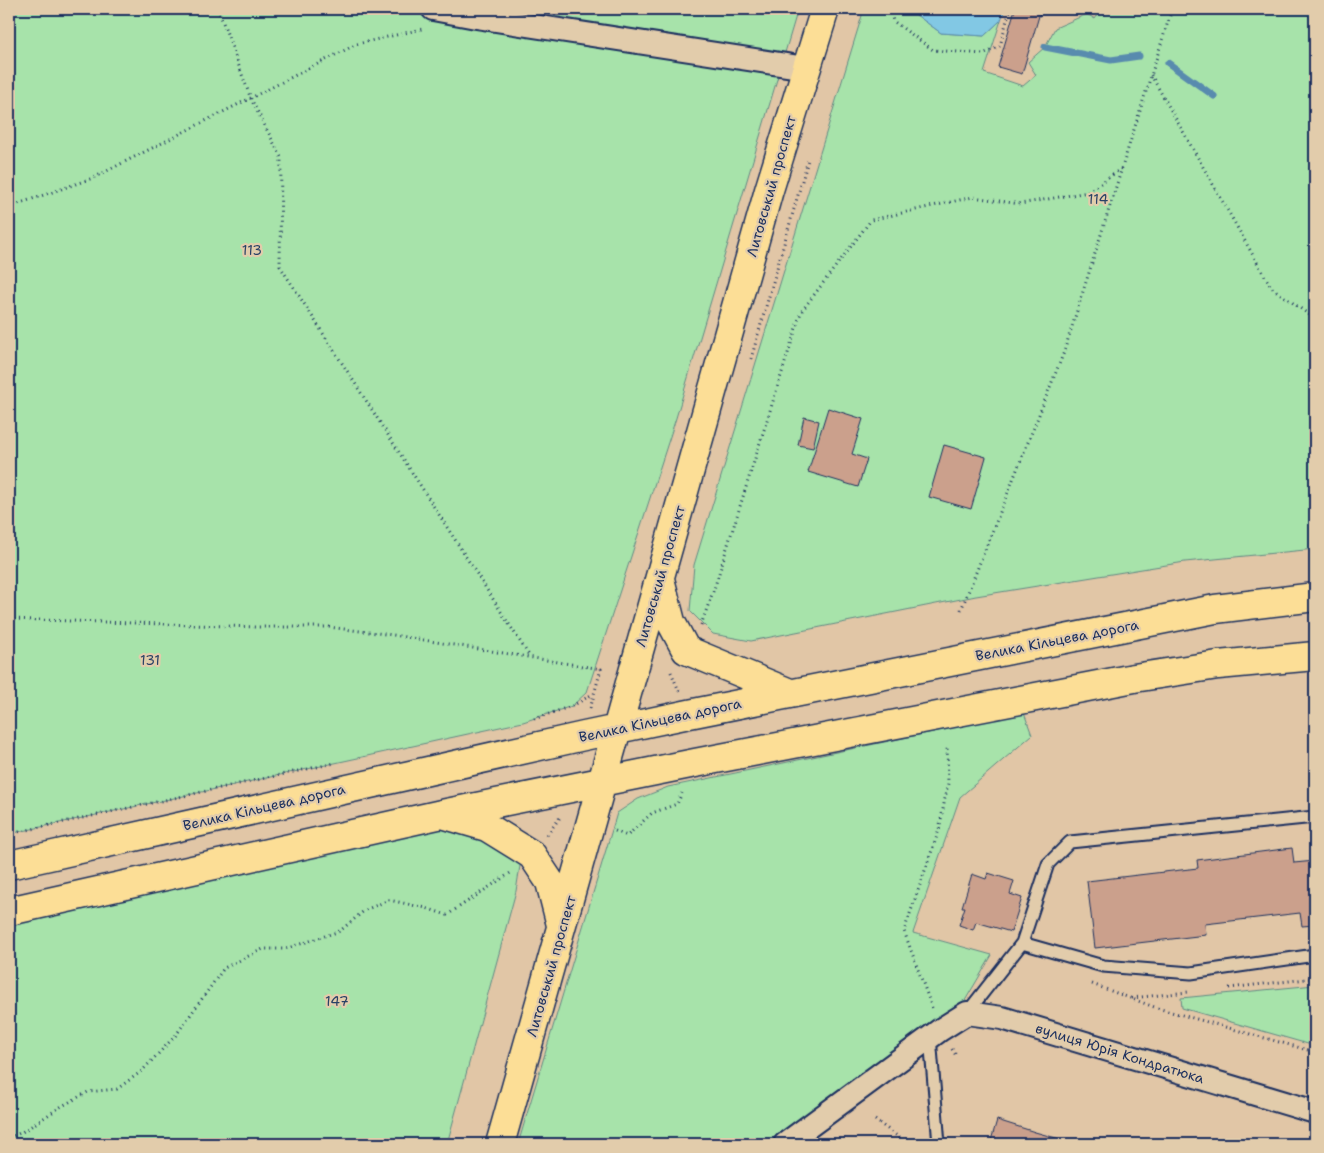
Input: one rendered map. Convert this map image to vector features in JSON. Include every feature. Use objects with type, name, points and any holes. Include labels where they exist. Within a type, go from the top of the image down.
[{"type":"main road","name":"Литовський проспект","points":[[500,1144],[769,190],[825,9]]},
{"type":"main road","points":[[659,577],[671,622],[686,650],[790,693]]},
{"type":"main road","name":"Велика Кільцева дорога","points":[[9,864],[617,729],[790,693],[1214,609],[1315,598]]},
{"type":"main road","points":[[9,911],[442,814],[1134,678],[1218,665],[1315,656]]},
{"type":"main road","points":[[442,814],[487,828],[532,855],[550,882],[562,926]]},
{"type":"street","points":[[432,18],[476,17],[806,68]]},
{"type":"street","points":[[785,1144],[935,1034],[967,1013]]},
{"type":"street","name":"вулиця Юрія Кондратюка","points":[[967,1013],[1002,1018],[1315,1112]]},
{"type":"lane","points":[[967,1013],[1022,943],[1048,864],[1070,842],[1315,817]]},
{"type":"lane","points":[[1022,943],[1103,966],[1191,973],[1315,955]]},
{"type":"lane","points":[[935,1034],[939,1144]]},
{"type":"path","points":[[218,9],[251,99],[281,157],[280,266],[531,658]]},
{"type":"path","points":[[890,9],[893,21],[933,50],[983,54],[1000,46],[1010,9]]},
{"type":"path","points":[[961,610],[1064,352],[1172,9]]},
{"type":"path","points":[[9,207],[93,178],[357,44],[432,18]]},
{"type":"path","points":[[1151,75],[1271,287],[1315,319]]},
{"type":"path","points":[[751,359],[808,160]]},
{"type":"path","points":[[700,627],[715,586],[801,312],[871,220],[973,196],[1020,204],[1088,192],[1122,168]]},
{"type":"path","points":[[9,619],[247,627],[328,627],[393,635],[601,669]]},
{"type":"path","points":[[531,720],[572,706],[593,694]]},
{"type":"path","points":[[947,745],[948,782],[939,830],[904,930],[935,1034],[957,1057]]},
{"type":"path","points":[[9,834],[337,763]]},
{"type":"path","points":[[627,836],[652,813],[678,804]]},
{"type":"path","points":[[9,1138],[88,1092],[118,1090],[142,1071],[176,1035],[224,968],[263,949],[285,949],[340,931],[365,910],[390,900],[448,915],[513,871]]},
{"type":"path","points":[[1092,984],[1157,1008],[1315,1052]]},
{"type":"path","points":[[875,1120],[908,1144]]},
{"type":"green space","name":"113","points":[[9,9],[798,9],[676,418],[587,692],[572,706],[523,722],[9,834]]},
{"type":"green space","name":"114","points":[[864,9],[908,9],[941,33],[984,36],[1001,20],[984,73],[1023,86],[1036,75],[1028,62],[1045,47],[1055,28],[1087,14],[1095,19],[1099,9],[1315,9],[1315,549],[1185,562],[976,596],[751,641],[713,634],[690,611],[694,565]]},
{"type":"green space","points":[[1024,713],[1032,735],[960,797],[913,933],[992,955],[963,1004],[770,1144],[518,1144],[617,813],[638,799],[668,787]]},
{"type":"green space","name":"147","points":[[442,814],[532,855],[520,866],[516,891],[447,1144],[9,1144],[9,911]]},
{"type":"green space","points":[[1315,985],[1315,1046],[1182,1008],[1181,998]]},
{"type":"water","points":[[908,9],[1005,9],[1001,20],[984,36],[941,33]]},
{"type":"building","points":[[1015,9],[1041,9],[1022,74],[998,67]]},
{"type":"building","points":[[828,408],[863,419],[852,454],[867,459],[858,487],[808,472]]},
{"type":"building","points":[[804,417],[819,421],[813,448],[798,445]]},
{"type":"building","points":[[944,445],[986,457],[971,509],[929,497]]},
{"type":"building","points":[[1292,848],[1294,863],[1315,861],[1315,925],[1302,926],[1300,913],[1205,924],[1206,935],[1095,948],[1087,881],[1198,868],[1197,860]]},
{"type":"building","points":[[988,873],[1014,881],[1010,894],[1022,898],[1011,932],[976,922],[973,930],[959,925],[965,907],[962,907],[972,874],[986,879]]},
{"type":"building","points":[[997,1120],[1035,1132],[1077,1144],[990,1144]]},
{"type":"waterway","points":[[1045,47],[1111,60],[1139,56]]},
{"type":"waterway","points":[[1168,63],[1214,96]]},
{"type":"park label","name":"131","points":[[150,660]]}]
